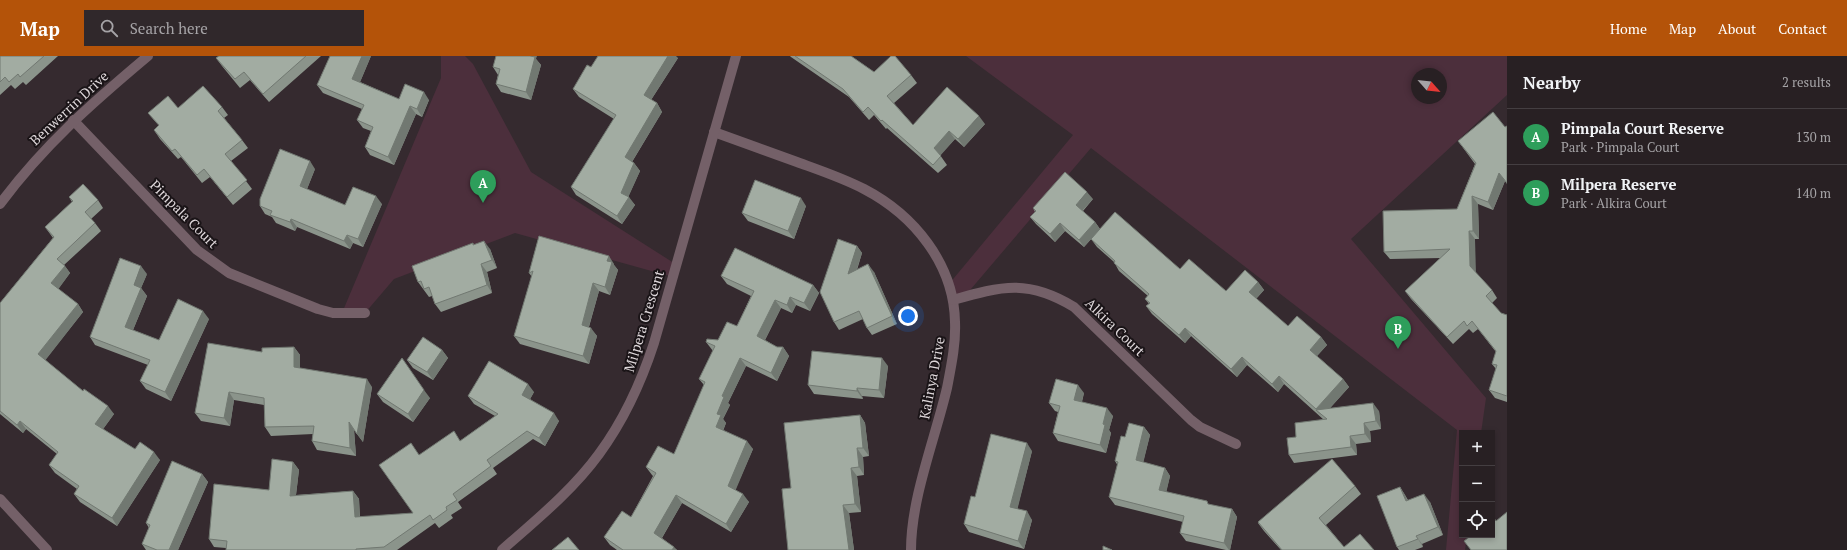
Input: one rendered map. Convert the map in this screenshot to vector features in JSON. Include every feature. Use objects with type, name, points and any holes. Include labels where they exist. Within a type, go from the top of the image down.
[{"type":"street","name":"Benwerrin Drive","points":[[0,204],[48,146],[74,120],[148,56]]},
{"type":"street","name":"Milpera Crescent","points":[[502,550],[579,478],[598,455],[631,402],[644,373],[654,343],[736,56]]},
{"type":"street","name":"Pimpala Court","points":[[74,120],[197,250],[230,273],[318,309],[333,312],[365,313]]},
{"type":"street","name":"Kalinya Drive","points":[[714,132],[843,179],[884,200],[902,214],[928,243],[947,277],[953,300],[955,322],[951,365],[915,510],[911,550]]},
{"type":"street","name":"Alkira Court","points":[[953,300],[1002,287],[1020,287],[1039,290],[1058,297],[1074,307],[1191,420],[1200,427],[1236,444]]},
{"type":"street","points":[[0,499],[47,550]]},
{"type":"shaded area","points":[[441,56],[465,56],[473,64],[531,172],[677,265],[673,277],[515,233],[394,279],[365,313],[342,313],[441,78]]},
{"type":"shaded area","points":[[966,56],[1507,56],[1507,95],[1351,239],[1486,398],[1481,430],[1459,430],[1459,538],[1467,538],[1465,550],[1446,550],[1457,430],[1091,148],[965,296],[953,300],[949,284],[1073,135]]},
{"type":"building","points":[[0,56],[44,56],[20,77],[18,74],[9,82],[5,77],[0,82]]},
{"type":"building","points":[[219,56],[306,56],[263,94],[244,72],[235,79],[216,58]]},
{"type":"building","points":[[330,56],[362,56],[352,79],[399,99],[405,84],[424,92],[417,109],[410,106],[388,157],[365,147],[373,127],[357,120],[364,105],[317,85]]},
{"type":"building","points":[[496,56],[535,57],[526,92],[496,84],[500,69],[493,67]]},
{"type":"building","points":[[598,56],[668,56],[644,95],[657,103],[625,157],[634,163],[621,193],[629,197],[617,216],[571,187],[616,115],[573,89],[587,65],[591,67]]},
{"type":"building","points":[[795,56],[851,56],[874,72],[891,56],[895,56],[911,75],[887,96],[913,125],[947,87],[979,116],[958,139],[949,131],[934,148],[941,156],[933,165],[882,120],[881,121],[868,107],[863,112],[843,89]]},
{"type":"building","points":[[203,86],[222,107],[218,111],[242,140],[225,154],[247,180],[227,197],[204,169],[197,175],[175,149],[172,151],[154,130],[159,125],[148,113],[168,96],[178,108]]},
{"type":"building","points":[[1493,112],[1505,127],[1507,126],[1507,183],[1499,173],[1488,202],[1472,196],[1473,231],[1469,231],[1470,266],[1492,290],[1486,296],[1501,313],[1507,315],[1507,396],[1489,390],[1497,365],[1492,364],[1496,351],[1472,321],[1467,326],[1464,321],[1447,337],[1405,291],[1450,249],[1384,252],[1383,211],[1457,209],[1476,163],[1458,141]]},
{"type":"building","points":[[280,149],[310,161],[300,186],[345,205],[353,187],[376,196],[358,239],[347,235],[344,241],[291,219],[290,222],[270,215],[272,211],[260,206],[260,199]]},
{"type":"building","points":[[1065,172],[1087,192],[1076,205],[1095,222],[1079,240],[1060,223],[1050,234],[1030,217],[1036,211],[1033,208]]},
{"type":"building","points":[[755,180],[801,198],[788,231],[742,213]]},
{"type":"building","points":[[83,184],[98,200],[85,212],[95,223],[57,259],[65,266],[51,283],[78,304],[38,354],[83,391],[84,389],[108,406],[95,424],[135,449],[140,442],[154,452],[112,518],[74,494],[79,486],[49,465],[58,452],[20,421],[17,425],[0,411],[0,303],[54,237],[45,227],[73,201],[69,197]]},
{"type":"building","points":[[1115,212],[1180,269],[1189,259],[1226,291],[1245,270],[1258,282],[1249,292],[1288,326],[1297,316],[1321,337],[1310,350],[1343,379],[1316,409],[1279,376],[1272,384],[1242,357],[1231,369],[1185,328],[1179,335],[1146,306],[1150,303],[1145,299],[1149,294],[1114,263],[1115,261],[1091,239]]},
{"type":"building","points":[[539,236],[609,256],[607,261],[612,262],[605,287],[593,283],[582,325],[591,328],[583,356],[514,336],[533,271],[529,273]]},
{"type":"building","points":[[838,239],[857,246],[848,274],[868,264],[892,316],[867,328],[859,311],[834,322],[820,292]]},
{"type":"building","points":[[484,241],[492,260],[481,264],[487,285],[435,304],[429,287],[424,289],[421,281],[418,282],[412,266],[473,243],[473,245]]},
{"type":"building","points":[[735,248],[813,285],[804,303],[790,297],[787,305],[775,300],[757,336],[777,347],[783,347],[771,373],[740,358],[722,396],[724,397],[717,414],[721,415],[716,427],[747,441],[728,486],[743,494],[726,524],[676,495],[654,533],[674,547],[672,550],[623,550],[604,537],[622,511],[631,517],[656,473],[646,467],[658,446],[674,454],[705,382],[699,379],[715,346],[706,342],[707,339],[718,340],[727,322],[737,326],[754,291],[721,276]]},
{"type":"building","points":[[120,258],[141,266],[134,285],[141,288],[125,327],[159,340],[178,299],[203,311],[165,392],[140,381],[150,360],[90,337]]},
{"type":"building","points":[[423,337],[442,350],[427,372],[407,360]]},
{"type":"building","points":[[208,343],[262,352],[262,348],[294,347],[294,367],[367,379],[357,434],[349,422],[350,448],[312,441],[314,426],[265,427],[264,398],[229,392],[224,418],[195,413]]},
{"type":"building","points":[[812,351],[882,358],[879,390],[857,388],[857,391],[808,385]]},
{"type":"building","points":[[402,358],[424,390],[408,414],[377,394]]},
{"type":"building","points":[[489,361],[528,384],[522,395],[554,413],[539,438],[527,431],[487,460],[491,466],[453,494],[457,500],[446,507],[447,510],[433,520],[430,515],[384,547],[356,550],[226,550],[227,541],[209,539],[214,484],[269,490],[272,459],[293,462],[290,496],[353,491],[355,517],[413,513],[379,465],[411,443],[419,455],[454,431],[460,441],[498,414],[468,396]]},
{"type":"building","points":[[1056,379],[1078,385],[1074,400],[1107,408],[1100,445],[1053,433],[1060,406],[1049,403]]},
{"type":"building","points":[[1373,403],[1376,421],[1364,423],[1365,434],[1350,436],[1351,447],[1289,455],[1287,438],[1296,437],[1295,423],[1327,419],[1316,410]]},
{"type":"building","points":[[860,415],[863,448],[857,448],[859,467],[851,468],[855,504],[843,505],[849,550],[788,550],[782,489],[791,488],[784,423]]},
{"type":"building","points":[[1129,423],[1144,427],[1136,460],[1165,468],[1159,490],[1207,501],[1208,504],[1232,509],[1224,543],[1180,533],[1184,516],[1109,497],[1118,462],[1115,461],[1121,436],[1125,437]]},
{"type":"building","points":[[991,434],[1027,443],[1010,507],[1027,511],[1018,541],[964,524],[971,496],[975,497]]},
{"type":"building","points":[[1332,459],[1355,486],[1319,518],[1344,547],[1360,534],[1374,550],[1282,550],[1258,522]]},
{"type":"building","points":[[172,461],[202,474],[169,550],[157,550],[142,544],[150,525],[146,523]]},
{"type":"building","points":[[1400,487],[1406,501],[1424,494],[1438,527],[1416,536],[1418,539],[1397,547],[1377,496]]},
{"type":"building","points":[[1507,512],[1507,550],[1471,550],[1464,541],[1468,538],[1495,538],[1495,520],[1496,521]]},
{"type":"building","points":[[568,537],[579,550],[552,550]]},
{"type":"building","points":[[1103,546],[1112,550],[1103,550]]},
{"type":"place","name":"Pimpala Court Reserve","points":[[483,203]]},
{"type":"place","name":"Milpera Reserve","points":[[1398,349]]}]
